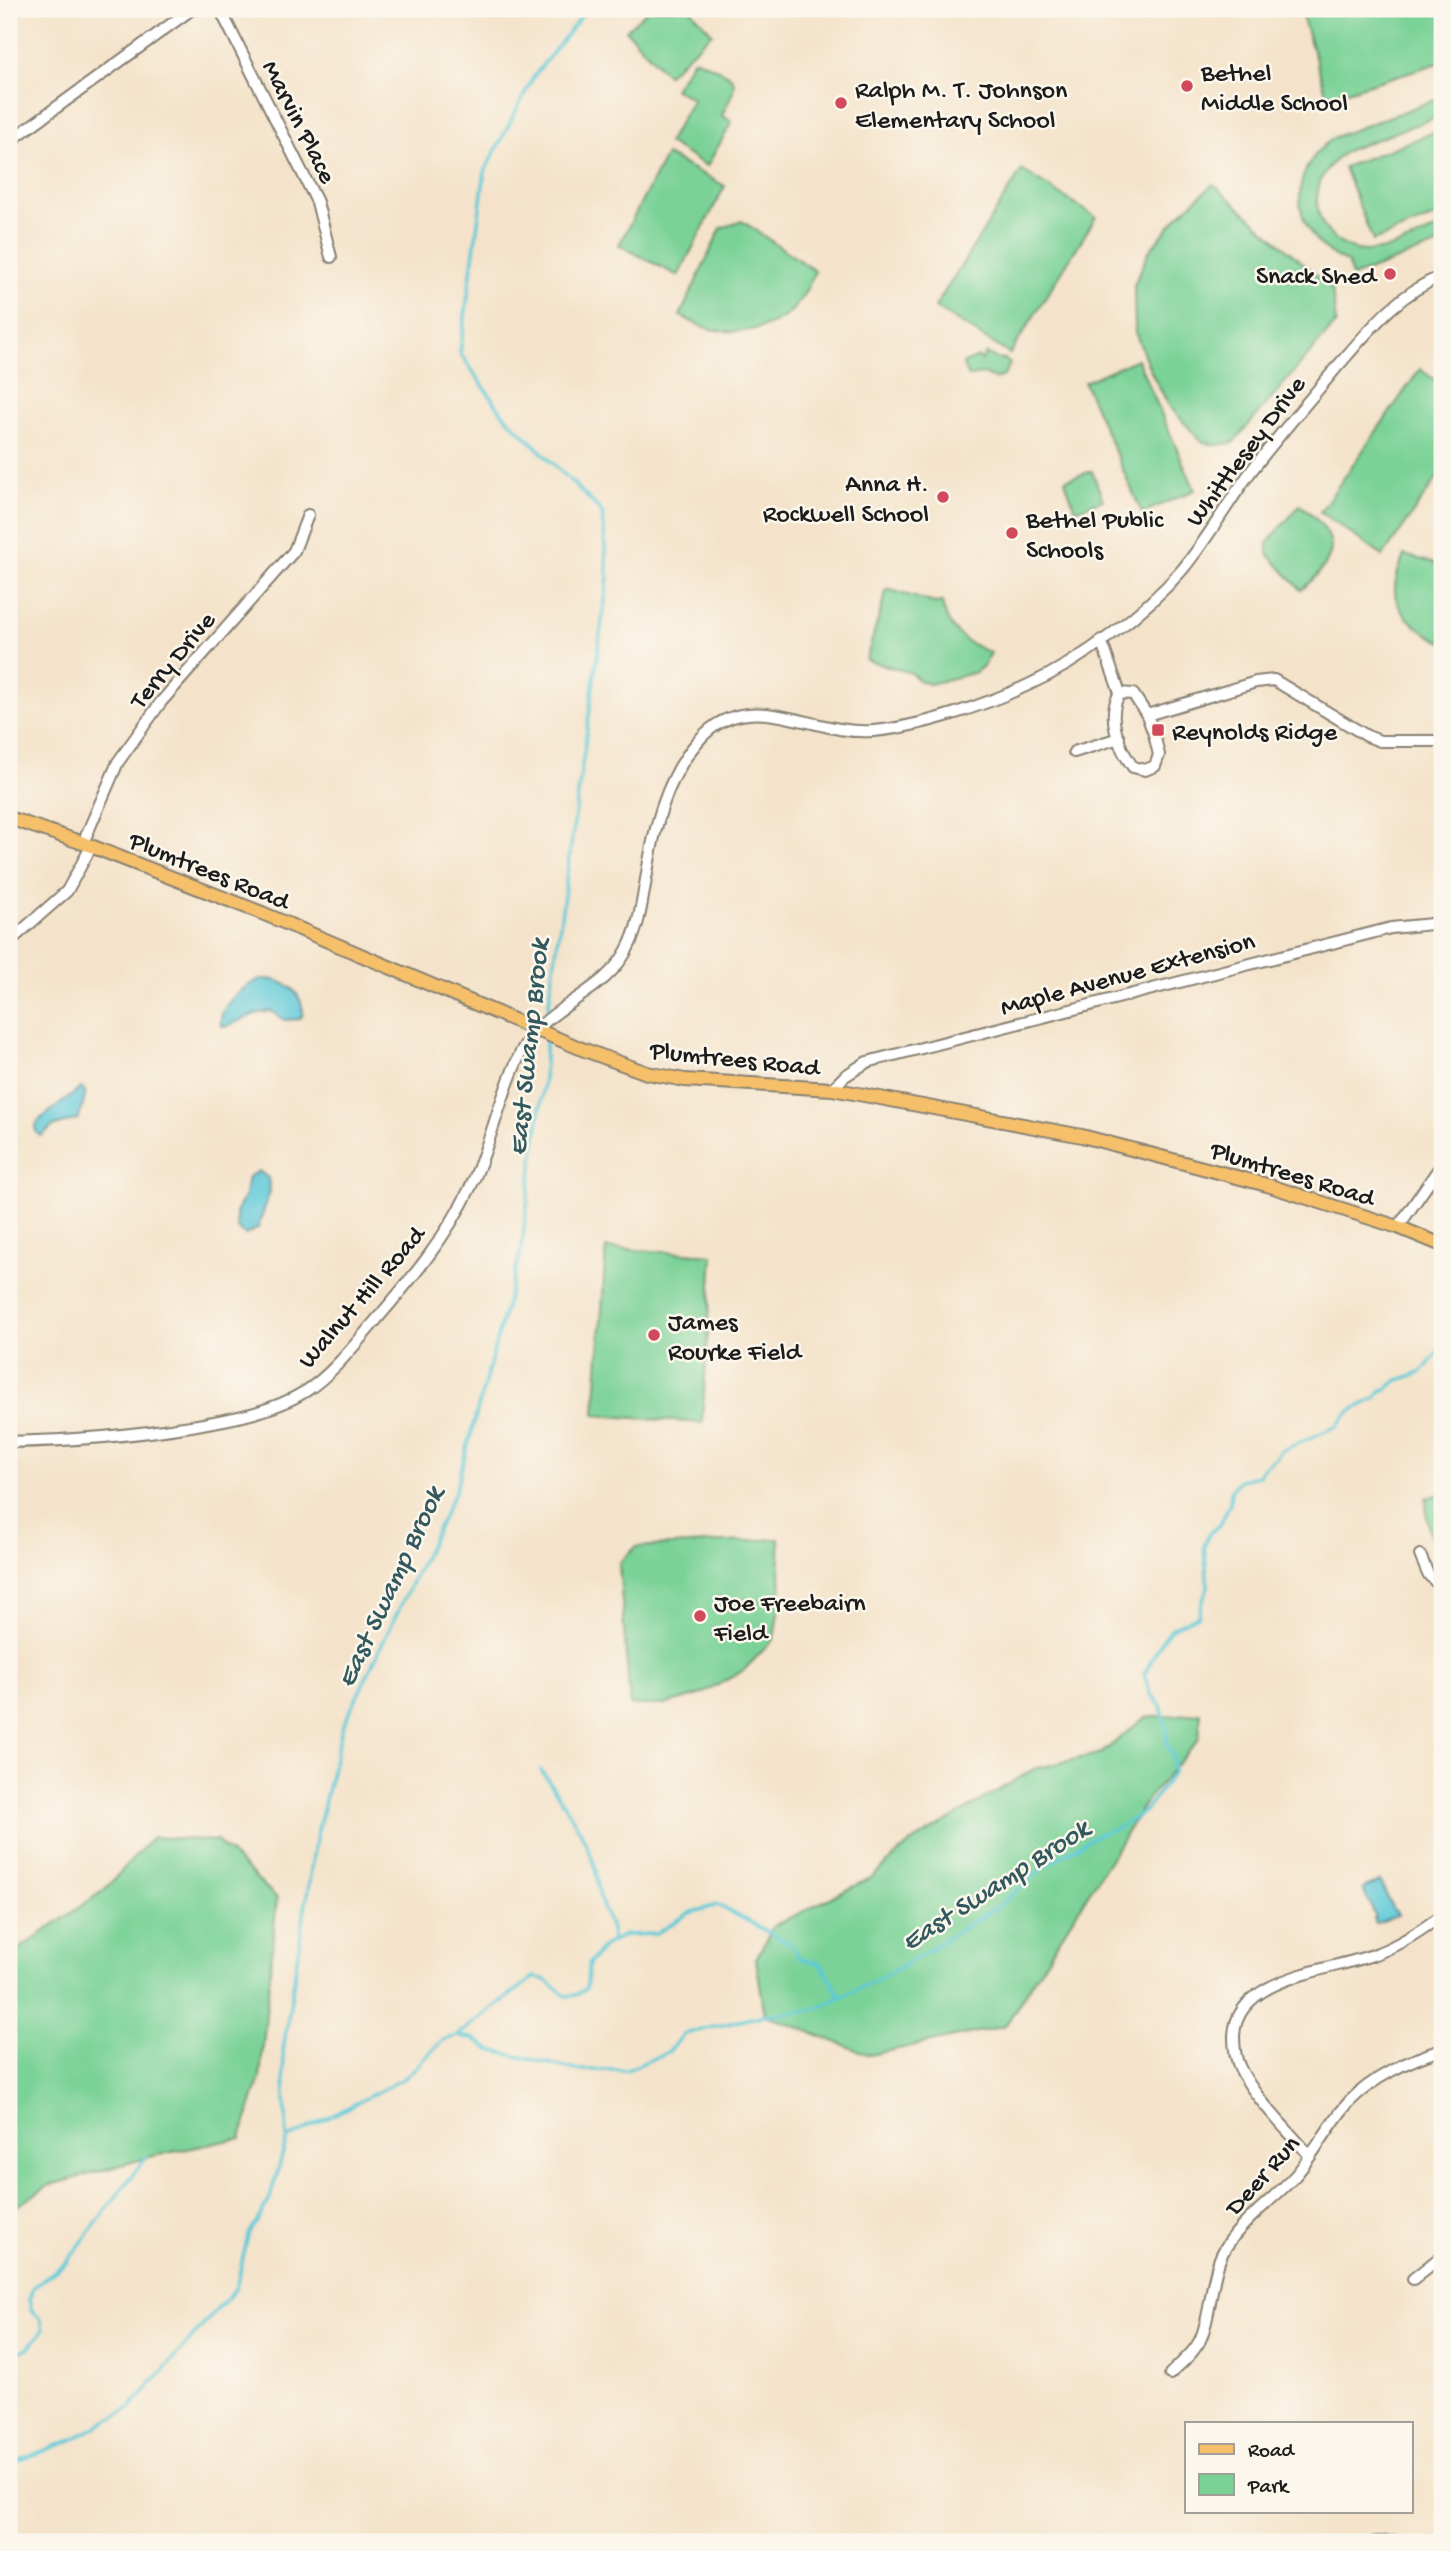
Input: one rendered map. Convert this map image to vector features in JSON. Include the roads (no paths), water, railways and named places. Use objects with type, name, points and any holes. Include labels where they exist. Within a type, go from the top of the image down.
[{"type":"main road","name":"Plumtrees Road","points":[[9,818],[87,845],[262,913],[632,1069],[670,1078],[832,1089],[1083,1136],[1268,1185],[1398,1227],[1442,1245]]},
{"type":"street","points":[[9,146],[17,136],[192,9]]},
{"type":"street","name":"Marvin Place","points":[[219,9],[317,202],[331,257]]},
{"type":"street","name":"Whittlesey Drive","points":[[538,1028],[601,981],[626,954],[639,916],[658,817],[671,783],[687,755],[711,728],[740,714],[760,711],[858,732],[900,727],[971,706],[1029,685],[1055,671],[1101,640],[1167,586],[1185,566],[1278,436],[1394,303],[1442,276]]},
{"type":"street","name":"Terry Drive","points":[[9,942],[67,891],[118,762],[161,702],[294,552],[308,515]]},
{"type":"street","points":[[1101,640],[1120,693]]},
{"type":"street","points":[[1147,715],[1256,682],[1274,680],[1367,736],[1380,741],[1442,741]]},
{"type":"street","points":[[1120,693],[1133,694],[1147,715],[1160,755],[1156,766],[1145,770],[1133,767],[1126,758],[1112,719],[1114,702],[1120,693]]},
{"type":"street","points":[[1074,752],[1119,738]]},
{"type":"street","name":"Maple Avenue Extension","points":[[832,1089],[845,1076],[867,1062],[1391,928],[1442,923]]},
{"type":"street","name":"Walnut Hill Road","points":[[9,1442],[130,1436],[250,1416],[307,1390],[347,1354],[402,1291],[446,1231],[470,1186],[521,1052],[538,1028]]},
{"type":"street","points":[[1398,1227],[1442,1164]]},
{"type":"street","points":[[1420,1555],[1429,1574],[1442,1588]]},
{"type":"street","points":[[1310,2156],[1238,2066],[1234,2032],[1239,2015],[1254,1997],[1273,1985],[1377,1954],[1410,1937],[1442,1915]]},
{"type":"street","name":"Deer Run","points":[[1170,2374],[1194,2351],[1202,2337],[1218,2267],[1228,2245],[1296,2175],[1349,2102],[1397,2068],[1442,2050]]},
{"type":"street","points":[[1413,2279],[1442,2256]]},
{"type":"street","points":[[1375,2542],[1442,2541]]},
{"type":"water","points":[[261,979],[284,983],[295,992],[302,1006],[303,1014],[300,1019],[285,1020],[271,1011],[255,1014],[225,1027],[221,1025],[224,1010],[233,997]]},
{"type":"water","points":[[81,1088],[85,1094],[78,1119],[52,1127],[41,1136],[37,1133],[35,1128],[38,1121]]},
{"type":"water","points":[[259,1171],[268,1178],[270,1191],[258,1228],[245,1235],[237,1228],[236,1213],[245,1195],[248,1177]]},
{"type":"water","points":[[1380,1881],[1398,1915],[1376,1924],[1363,1889]]},
{"type":"waterway","name":"East Swamp Brook","points":[[547,1018],[608,578],[602,512],[503,414],[460,353],[485,171],[534,76],[587,9]]},
{"type":"waterway","name":"East Swamp Brook","points":[[9,2464],[72,2440],[130,2408],[236,2288],[248,2236],[269,2201],[287,2139],[283,2051],[315,1843],[342,1728],[455,1492],[521,1251],[544,1079],[546,1036]]},
{"type":"waterway","name":"East Swamp Brook","points":[[287,2139],[405,2078],[443,2040],[457,2036],[473,2038],[490,2050],[577,2070],[627,2070],[668,2052],[684,2034],[765,2015],[813,2010],[915,1959],[1001,1904],[1046,1866],[1098,1834],[1120,1827],[1145,1811],[1173,1773],[1173,1756],[1166,1743],[1167,1732],[1161,1706],[1150,1693],[1144,1674],[1170,1631],[1199,1615],[1208,1587],[1204,1546],[1209,1533],[1220,1525],[1230,1503],[1231,1491],[1239,1480],[1259,1476],[1262,1469],[1281,1451],[1337,1426],[1349,1412],[1376,1398],[1380,1391],[1396,1381],[1422,1372],[1442,1347]]},
{"type":"waterway","points":[[541,1770],[571,1815],[589,1851],[612,1942]]},
{"type":"waterway","points":[[458,2035],[534,1977],[546,1980],[566,1996],[576,1995],[586,1989],[589,1963],[605,1945],[625,1935],[656,1934],[689,1913],[718,1905],[790,1944],[800,1958],[821,1964],[841,1998]]},
{"type":"waterway","points":[[9,2356],[28,2348],[43,2330],[41,2320],[32,2311],[29,2300],[33,2287],[67,2262],[146,2157]]},
{"type":"place","name":"Bethel Middle School","points":[[1187,86]]},
{"type":"place","name":"Ralph M. T. Johnson Elementary School","points":[[841,103]]},
{"type":"place","name":"Snack Shed","points":[[1390,274]]},
{"type":"place","name":"Anna H. Rockwell School","points":[[943,497]]},
{"type":"place","name":"Bethel Public Schools","points":[[1012,533]]},
{"type":"place","name":"Reynolds Ridge","points":[[1158,730]]},
{"type":"place","name":"James Rourke Field","points":[[654,1335]]},
{"type":"place","name":"Joe Freebairn Field","points":[[700,1616]]}]
